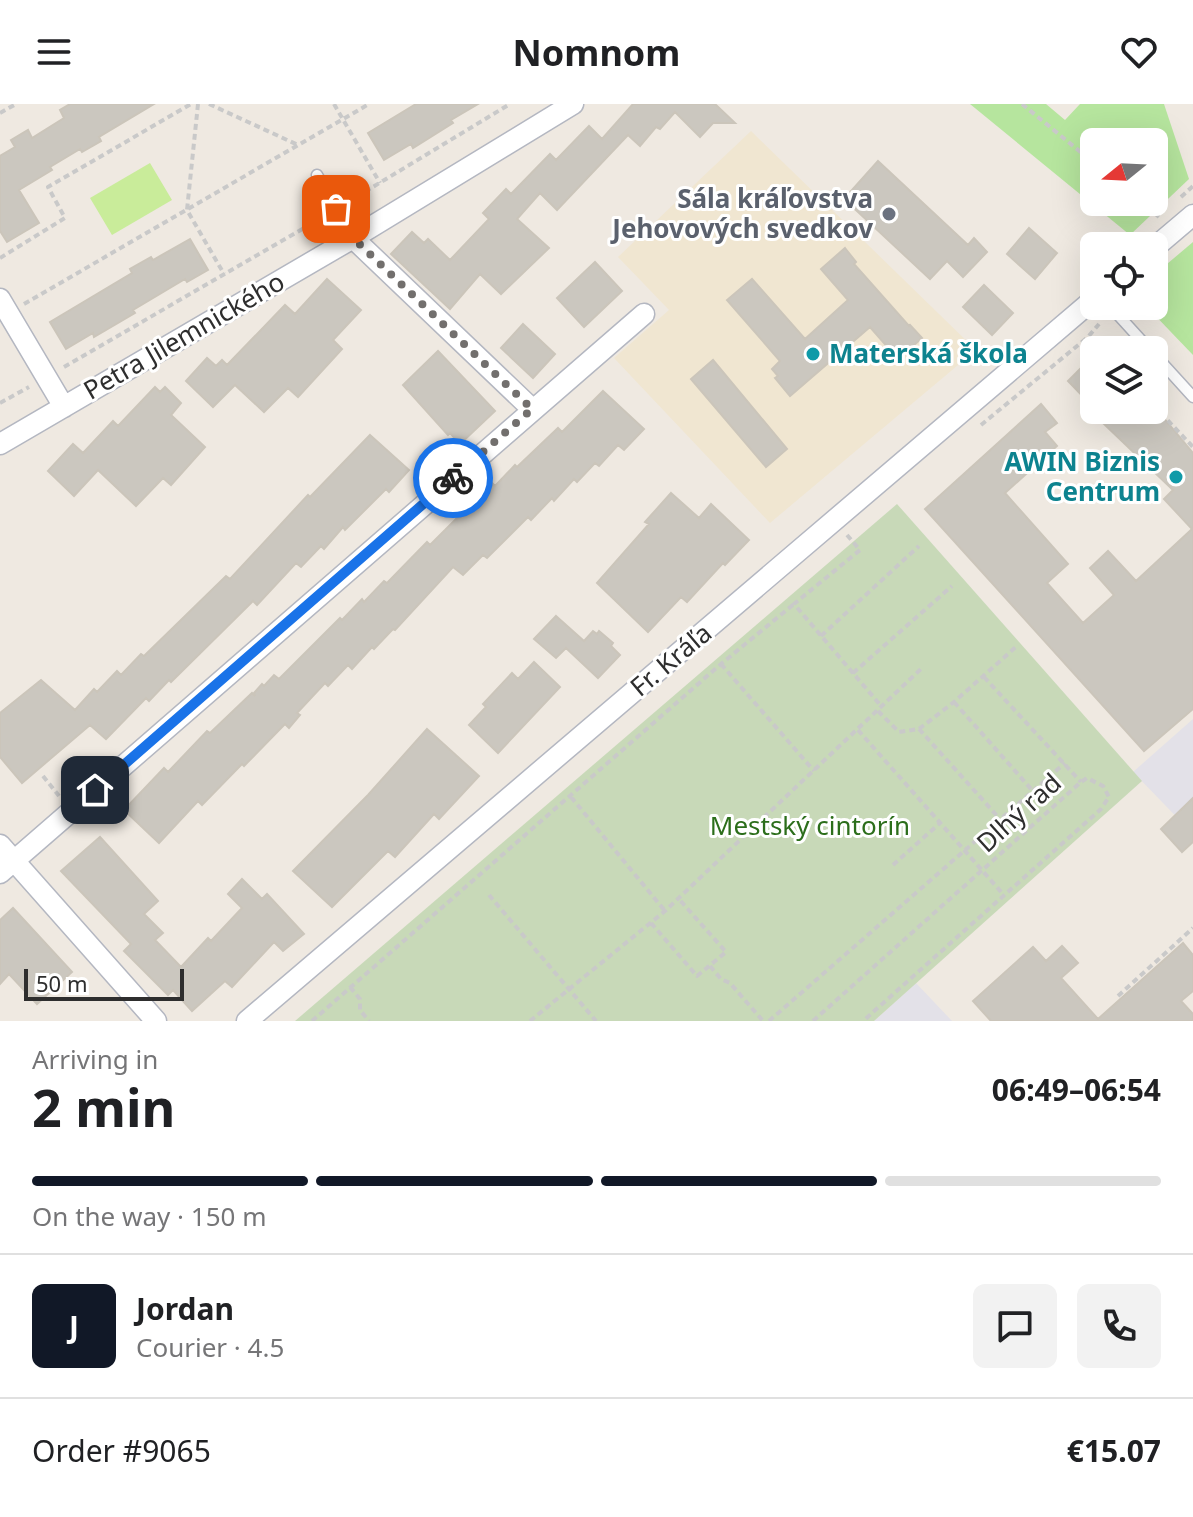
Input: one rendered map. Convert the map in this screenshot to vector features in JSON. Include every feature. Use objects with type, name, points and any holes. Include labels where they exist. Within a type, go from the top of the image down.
[{"type":"street","name":"Petra Jilemnického","points":[[0,444],[353,238],[573,104]]},
{"type":"street","points":[[1168,236],[1193,215]]},
{"type":"street","points":[[353,238],[532,409]]},
{"type":"street","points":[[4,306],[64,407]]},
{"type":"street","name":"Fr. Kráľa","points":[[247,1021],[1080,311]]},
{"type":"street","points":[[7,867],[644,314]]},
{"type":"street","points":[[0,845],[7,867],[156,1021]]},
{"type":"lane","points":[[317,175],[353,238]]},
{"type":"lane","points":[[1123,320],[1137,336]]},
{"type":"lane","points":[[1168,370],[1193,397]]},
{"type":"path","points":[[0,113],[16,104]]},
{"type":"path","points":[[0,258],[65,218],[48,187],[191,104]]},
{"type":"path","points":[[198,104],[187,210],[224,274]]},
{"type":"path","points":[[209,104],[299,145]]},
{"type":"path","points":[[334,104],[380,183]]},
{"type":"path","points":[[4,306],[187,210],[369,104]]},
{"type":"path","points":[[0,403],[336,209],[510,104]]},
{"type":"path","points":[[1022,104],[1080,152]]},
{"type":"path","points":[[1168,421],[1193,447]]},
{"type":"path","points":[[312,1021],[721,664],[860,550],[847,535]]},
{"type":"path","points":[[821,636],[919,546]]},
{"type":"path","points":[[853,673],[952,586]]},
{"type":"path","points":[[794,604],[899,732],[919,729],[1017,646]]},
{"type":"path","points":[[721,664],[814,771]]},
{"type":"path","points":[[530,1021],[665,911],[923,667]]},
{"type":"path","points":[[984,677],[1081,782]]},
{"type":"path","points":[[954,702],[1032,790]]},
{"type":"path","points":[[919,729],[999,818]]},
{"type":"path","points":[[858,730],[1003,894]]},
{"type":"path","name":"Dlhý rad","points":[[766,1021],[1065,763]]},
{"type":"path","name":"Dlhý rad","points":[[813,1021],[1081,782],[1087,778],[1103,786],[1109,797],[1101,809],[863,1021]]},
{"type":"path","points":[[571,797],[665,911]]},
{"type":"path","points":[[893,865],[940,823]]},
{"type":"path","points":[[489,895],[596,1021]]},
{"type":"path","points":[[651,923],[697,976],[726,952],[678,898]]},
{"type":"path","points":[[1118,996],[1193,928]]},
{"type":"path","points":[[710,966],[766,1021]]},
{"type":"path","points":[[350,987],[360,999],[360,1010],[369,1021]]},
{"type":"shaded area","points":[[751,131],[976,350],[770,523],[614,358],[669,310],[618,257]]},
{"type":"shaded area","points":[[1193,719],[1193,834],[1133,772]]},
{"type":"shaded area","points":[[916,983],[952,1021],[874,1021]]},
{"type":"green space","points":[[970,104],[1046,104],[1065,120],[1080,104],[1164,104],[1189,179],[1168,199],[1168,128],[1080,128],[1080,194]]},
{"type":"green space","points":[[150,163],[172,200],[112,235],[90,198]]},
{"type":"green space","points":[[1107,216],[1150,216],[1133,232],[1126,232]]},
{"type":"green space","points":[[1193,242],[1193,355],[1159,320],[1168,320],[1168,263]]},
{"type":"green space","name":"Mestský cintorín","points":[[897,504],[1142,781],[874,1021],[295,1021]]},
{"type":"building","points":[[70,104],[154,104],[99,137],[101,141],[82,152],[80,149],[50,167],[52,170],[19,190],[39,223],[7,242],[0,231],[0,156],[15,147],[11,140],[28,130],[32,138],[64,118],[60,110]]},
{"type":"building","points":[[416,104],[478,104],[413,148],[411,144],[384,160],[368,133]]},
{"type":"building","points":[[633,104],[715,104],[735,123],[713,123],[700,137],[675,112],[660,129],[656,127],[640,146],[628,135],[557,210],[540,193],[517,219],[549,248],[501,294],[480,274],[450,309],[391,254],[412,232],[424,243],[428,239],[450,260],[489,219],[483,213],[506,189],[511,194],[550,154],[556,160],[589,126],[602,139]]},
{"type":"building","name":"Sála kráľovstva Jehovových svedkov","points":[[878,161],[968,245],[974,238],[987,252],[963,277],[947,261],[930,279],[844,199]]},
{"type":"building","points":[[1029,228],[1057,253],[1035,279],[1007,254]]},
{"type":"building","points":[[190,239],[208,270],[187,282],[185,279],[133,310],[135,313],[66,349],[50,322],[132,273],[130,269]]},
{"type":"building","name":"Materská škola","points":[[845,248],[856,262],[854,264],[922,338],[898,359],[870,327],[790,396],[775,378],[778,376],[772,369],[780,361],[727,300],[752,279],[805,339],[848,300],[821,269]]},
{"type":"building","points":[[595,262],[622,291],[584,327],[557,298]]},
{"type":"building","points":[[327,279],[361,310],[333,340],[342,349],[298,397],[288,388],[264,412],[235,385],[213,407],[186,381],[207,358],[216,366],[222,360],[227,365],[285,305],[295,314]]},
{"type":"building","points":[[984,285],[1013,313],[992,335],[963,307]]},
{"type":"building","points":[[523,324],[555,354],[533,378],[501,348]]},
{"type":"building","points":[[438,351],[495,411],[460,444],[403,385]]},
{"type":"building","points":[[713,360],[787,449],[766,467],[691,379]]},
{"type":"building","points":[[1080,369],[1080,393],[1068,381]]},
{"type":"building","points":[[155,387],[160,392],[165,387],[181,403],[171,415],[205,447],[171,485],[163,478],[136,506],[98,470],[74,496],[48,471],[73,444],[83,453],[113,421],[118,426]]},
{"type":"building","points":[[603,391],[644,429],[624,450],[618,445],[599,466],[595,463],[577,482],[574,479],[554,501],[552,498],[531,520],[528,517],[487,558],[483,555],[463,575],[453,567],[395,630],[374,649],[372,647],[352,669],[348,665],[328,686],[325,683],[297,713],[300,715],[289,728],[285,724],[202,805],[198,801],[159,843],[124,810],[164,768],[168,772],[207,731],[210,733],[252,693],[255,696],[262,684],[264,686],[274,675],[279,679],[340,618],[342,620],[362,599],[364,602],[384,581],[387,583],[427,542],[430,545],[492,483],[495,486],[558,428],[562,432]]},
{"type":"building","points":[[1041,404],[1057,423],[1045,432],[1057,446],[1005,493],[1068,564],[1047,583],[1083,623],[1114,595],[1090,568],[1108,551],[1136,581],[1192,529],[1164,499],[1173,490],[1104,424],[1168,423],[1193,453],[1193,709],[1144,751],[925,509]]},
{"type":"building","points":[[370,435],[409,470],[389,492],[386,489],[345,530],[343,527],[324,549],[321,546],[301,567],[296,563],[257,605],[253,601],[171,682],[169,680],[149,701],[146,698],[106,739],[90,725],[22,783],[0,757],[0,713],[41,680],[75,710],[94,689],[97,692],[117,671],[121,675],[141,654],[144,656],[226,576],[230,579],[308,495],[310,497]]},
{"type":"building","points":[[671,493],[699,518],[711,504],[749,540],[687,602],[681,597],[648,632],[597,583],[649,524],[645,522]]},
{"type":"building","points":[[556,616],[584,641],[593,631],[597,634],[599,631],[613,643],[611,646],[620,655],[598,678],[566,648],[556,658],[534,639]]},
{"type":"building","points":[[534,662],[560,687],[498,753],[469,725],[486,707],[483,704],[512,673],[518,679]]},
{"type":"building","points":[[427,729],[479,776],[439,819],[434,814],[395,857],[388,851],[332,907],[293,871]]},
{"type":"building","points":[[1193,798],[1193,842],[1182,852],[1161,829]]},
{"type":"building","points":[[100,837],[158,901],[144,914],[163,933],[155,940],[181,967],[242,908],[228,894],[242,879],[262,899],[267,894],[304,934],[283,951],[274,942],[232,987],[225,981],[192,1011],[173,990],[168,995],[124,951],[131,944],[61,871]]},
{"type":"building","points":[[13,908],[72,972],[37,1004],[9,974],[0,984],[0,920]]},
{"type":"building","points":[[1183,943],[1193,955],[1193,991],[1181,1001],[1193,1014],[1193,1021],[991,1021],[973,1001],[1033,947],[1046,961],[1062,946],[1078,963],[1061,978],[1098,1019]]},
{"type":"way so far","points":[[336,209],[353,238],[532,409],[453,478]]},
{"type":"place","name":"Sála kráľovstva Jehovových svedkov","points":[[889,214]]},
{"type":"place","name":"Materská škola","points":[[813,354]]},
{"type":"place","name":"AWIN Biznis Centrum","points":[[1176,477]]},
{"type":"route","points":[[95,790],[453,478]]}]
